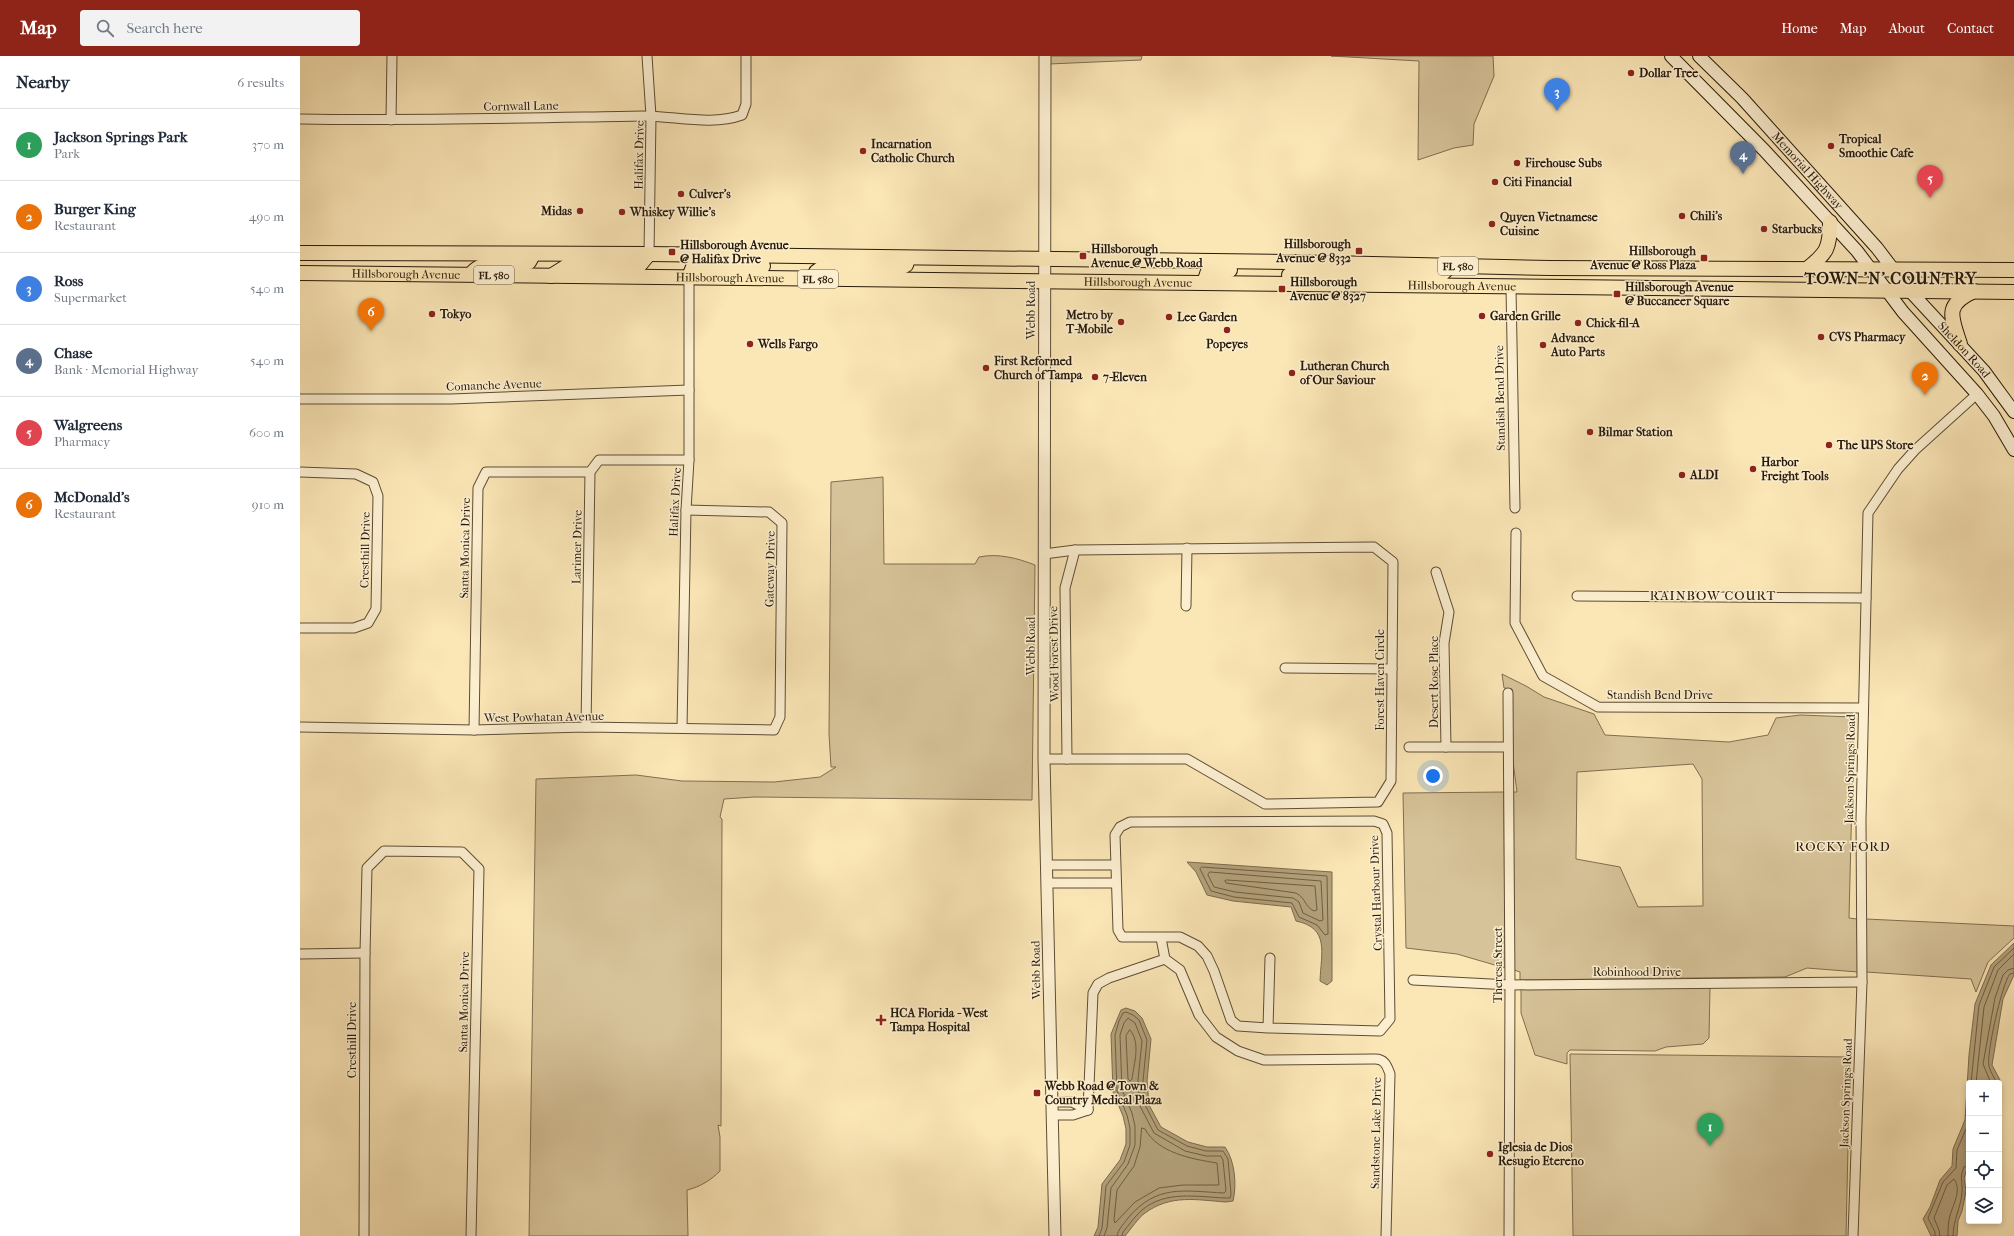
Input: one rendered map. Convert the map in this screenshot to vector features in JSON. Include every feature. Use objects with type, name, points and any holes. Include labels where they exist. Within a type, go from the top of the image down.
[{"type":"main road","name":"Memorial Highway","points":[[1699,56],[1742,98],[1877,248],[1910,290]]},
{"type":"main road","name":"Memorial Highway","points":[[1678,58],[1857,251],[1887,290]]},
{"type":"main road","points":[[1807,269],[1827,250],[1830,239],[1830,222]]},
{"type":"main road","name":"Hillsborough Avenue","points":[[300,253],[649,254],[908,259],[1264,262],[1550,268],[1892,268]]},
{"type":"main road","points":[[470,275],[476,268],[484,266],[529,262],[533,254]]},
{"type":"main road","points":[[551,276],[567,266],[639,266],[649,254]]},
{"type":"main road","points":[[689,277],[693,267],[768,266],[778,257]]},
{"type":"main road","points":[[814,279],[816,272],[820,269],[900,268],[906,265],[908,259]]},
{"type":"main road","points":[[1204,283],[1208,271],[1256,269],[1264,262]]},
{"type":"main road","points":[[1252,284],[1274,276],[1324,275],[1334,264]]},
{"type":"main road","points":[[1334,285],[1338,277],[1344,274],[1441,275],[1450,266]]},
{"type":"main road","points":[[1461,287],[1476,279],[1534,279],[1550,268]]},
{"type":"main road","points":[[1631,268],[1632,289]]},
{"type":"main road","name":"FL 580","points":[[1892,268],[2014,270]]},
{"type":"main road","name":"Hillsborough Avenue","points":[[300,273],[1044,281],[1511,288],[1975,291]]},
{"type":"main road","name":"Sheldon Road","points":[[1887,290],[1902,312],[1977,394],[1994,416],[2014,450]]},
{"type":"main road","name":"Sheldon Road","points":[[1910,290],[1984,372],[2014,412]]},
{"type":"main road","name":"FL 580","points":[[1975,291],[2014,292]]},
{"type":"main road","points":[[1960,344],[1953,321],[1952,308],[1961,297],[1975,291]]},
{"type":"street","points":[[391,120],[392,56]]},
{"type":"street","name":"Halifax Drive","points":[[648,56],[651,116],[649,254]]},
{"type":"street","name":"Cornwall Lane","points":[[300,119],[391,120],[651,116],[728,120],[742,115],[746,104],[746,56]]},
{"type":"street","name":"Webb Road","points":[[1045,56],[1044,760],[1056,1236]]},
{"type":"street","name":"Halifax Drive","points":[[682,728],[686,510],[689,460],[689,277]]},
{"type":"street","name":"Standish Bend Drive","points":[[1511,288],[1515,508]]},
{"type":"street","name":"Comanche Avenue","points":[[300,399],[451,399],[689,390]]},
{"type":"street","name":"Jackson Springs Road","points":[[1853,1236],[1862,982],[1861,820],[1868,513],[1898,469],[1915,450],[1977,394]]},
{"type":"street","points":[[590,472],[599,460],[689,460]]},
{"type":"street","name":"Cresthill Drive","points":[[300,472],[356,474],[373,482],[378,496],[376,609],[368,623],[354,628],[300,628]]},
{"type":"street","name":"Santa Monica Drive","points":[[474,730],[478,488],[486,472],[590,472]]},
{"type":"street","name":"Larimer Drive","points":[[586,728],[590,472]]},
{"type":"street","name":"Gateway Drive","points":[[686,510],[769,512],[782,523],[780,717]]},
{"type":"street","name":"Standish Bend Drive","points":[[1516,533],[1515,623],[1543,676],[1598,707],[1863,708]]},
{"type":"street","name":"Forest Haven Circle","points":[[1044,554],[1075,550],[1374,547],[1393,562],[1391,781],[1378,802],[1265,804],[1187,759],[1044,760]]},
{"type":"street","points":[[1186,606],[1187,548]]},
{"type":"street","name":"Wood Forest Drive","points":[[1067,760],[1065,588],[1075,550]]},
{"type":"street","name":"Desert Rose Place","points":[[1436,572],[1449,612],[1444,643],[1446,747]]},
{"type":"street","points":[[1577,596],[1866,598]]},
{"type":"street","points":[[1285,668],[1392,668]]},
{"type":"street","name":"Theresa Street","points":[[1508,693],[1510,985],[1509,1236]]},
{"type":"street","name":"West Powhatan Avenue","points":[[300,727],[474,730],[586,728],[774,730],[780,717]]},
{"type":"street","points":[[1409,747],[1508,747]]},
{"type":"street","name":"Crystal Harbour Drive","points":[[1130,822],[1374,822],[1383,824],[1387,833],[1390,1018],[1380,1031],[1238,1026],[1231,1020],[1214,971],[1206,956],[1198,946],[1180,937],[1122,937],[1118,930],[1116,883],[1114,835],[1120,827],[1130,822]]},
{"type":"street","name":"Santa Monica Drive","points":[[384,851],[462,852],[479,869],[471,1236]]},
{"type":"street","name":"Cresthill Drive","points":[[364,1236],[365,953],[367,868],[384,851]]},
{"type":"street","points":[[1046,865],[1115,865]]},
{"type":"street","points":[[1047,883],[1116,883]]},
{"type":"street","points":[[1088,1110],[1093,993],[1098,984],[1109,978],[1165,960],[1161,938]]},
{"type":"street","points":[[300,954],[365,953]]},
{"type":"street","points":[[1268,1028],[1270,958]]},
{"type":"street","name":"Sandstone Lake Drive","points":[[1165,960],[1180,970],[1199,1015],[1216,1037],[1238,1051],[1264,1060],[1380,1059],[1386,1063],[1390,1074],[1386,1236]]},
{"type":"street","name":"Robinhood Drive","points":[[1413,980],[1510,985],[1862,982]]},
{"type":"street","points":[[1052,1102],[1072,1102],[1088,1110]]},
{"type":"street","points":[[1052,1115],[1073,1115],[1088,1110]]},
{"type":"shaded area","points":[[1050,56],[1142,56],[1141,60],[1049,64]]},
{"type":"shaded area","points":[[1331,56],[1493,56],[1494,76],[1474,124],[1473,145],[1454,148],[1418,160],[1419,61]]},
{"type":"shaded area","points":[[883,477],[884,564],[975,564],[979,557],[1000,556],[1014,558],[1035,565],[1032,800],[754,797],[724,799],[720,817],[722,819],[721,1126],[718,1125],[720,1137],[720,1171],[705,1183],[687,1190],[688,1236],[529,1236],[536,779],[636,775],[682,781],[774,782],[820,777],[836,767],[831,767],[829,734],[831,482]]},
{"type":"shaded area","points":[[1502,674],[1544,697],[1594,714],[1605,735],[1729,742],[1768,735],[1776,718],[1800,715],[1854,717],[1849,918],[1857,919],[1858,972],[1807,968],[1785,977],[1520,980],[1520,972],[1514,970],[1513,792],[1517,792],[1512,754],[1512,689],[1504,688]],"holes":[[[1693,764],[1702,779],[1703,906],[1638,907],[1620,867],[1576,859],[1577,772]]]},
{"type":"shaded area","points":[[1504,792],[1505,968],[1457,954],[1406,948],[1403,793]]},
{"type":"shaded area","points":[[1866,919],[2014,926],[2014,938],[1988,962],[1976,992],[1971,979],[1866,972]]},
{"type":"shaded area","points":[[1710,988],[1709,1038],[1703,1044],[1666,1047],[1655,1051],[1570,1050],[1567,1053],[1567,1064],[1535,1055],[1521,1013],[1521,989]]},
{"type":"shaded area","points":[[1570,1054],[1850,1057],[1846,1236],[1573,1236]]},
{"type":"water","points":[[1187,862],[1332,872],[1332,981],[1327,985],[1320,981],[1322,952],[1319,936],[1314,929],[1307,924],[1296,921],[1291,907],[1233,901],[1207,895],[1196,872]]},
{"type":"water","points":[[2014,943],[2014,975],[2003,999],[1992,1065],[2000,1080],[1967,1080],[1975,1004],[1991,965]]},
{"type":"water","points":[[1126,1008],[1135,1011],[1142,1018],[1151,1039],[1147,1081],[1149,1105],[1161,1127],[1188,1142],[1207,1147],[1225,1147],[1233,1166],[1235,1188],[1233,1201],[1184,1200],[1165,1203],[1142,1215],[1125,1236],[1094,1236],[1098,1227],[1102,1184],[1120,1160],[1126,1144],[1126,1129],[1123,1116],[1113,1092],[1111,1034],[1121,1010]]},
{"type":"water","points":[[1966,1104],[1966,1172],[1964,1178],[1966,1191],[1962,1211],[1958,1221],[1957,1236],[1931,1236],[1923,1219],[1930,1207],[1940,1180],[1952,1166],[1953,1149],[1965,1120]]},
{"type":"place","name":"Dollar Tree","points":[[1631,73]]},
{"type":"place","name":"Ross","points":[[1557,111]]},
{"type":"place","name":"Tropical Smoothie Cafe","points":[[1831,146]]},
{"type":"place","name":"Incarnation Catholic Church","points":[[863,151]]},
{"type":"place","name":"Firehouse Subs","points":[[1517,163]]},
{"type":"place","name":"Chase","points":[[1743,174]]},
{"type":"place","name":"Citi Financial","points":[[1495,182]]},
{"type":"place","name":"Culver's","points":[[681,194]]},
{"type":"place","name":"Walgreens","points":[[1930,198]]},
{"type":"place","name":"Midas","points":[[580,211]]},
{"type":"place","name":"Whiskey Willie's","points":[[622,212]]},
{"type":"place","name":"Chili's","points":[[1682,216]]},
{"type":"place","name":"Quyen Vietnamese Cuisine","points":[[1492,224]]},
{"type":"place","name":"Starbucks","points":[[1764,229]]},
{"type":"place","name":"Hillsborough Avenue @ 8332","points":[[1359,251]]},
{"type":"place","name":"Hillsborough Avenue @ Halifax Drive","points":[[672,252]]},
{"type":"place","name":"Hillsborough Avenue @ Webb Road","points":[[1083,256]]},
{"type":"place","name":"Hillsborough Avenue @ Ross Plaza","points":[[1704,258]]},
{"type":"place","name":"Hillsborough Avenue @ 8327","points":[[1282,289]]},
{"type":"place","name":"Hillsborough Avenue @ Buccaneer Square","points":[[1617,294]]},
{"type":"place","name":"Tokyo","points":[[432,314]]},
{"type":"place","name":"Garden Grille","points":[[1482,316]]},
{"type":"place","name":"Lee Garden","points":[[1169,317]]},
{"type":"place","name":"Metro by T-Mobile","points":[[1121,322]]},
{"type":"place","name":"Chick-fil-A","points":[[1578,323]]},
{"type":"place","name":"Popeyes","points":[[1227,330]]},
{"type":"place","name":"McDonald's","points":[[371,331]]},
{"type":"place","name":"CVS Pharmacy","points":[[1821,337]]},
{"type":"place","name":"Wells Fargo","points":[[750,344]]},
{"type":"place","name":"Advance Auto Parts","points":[[1543,345]]},
{"type":"place","name":"First Reformed Church of Tampa","points":[[986,368]]},
{"type":"place","name":"Lutheran Church of Our Saviour","points":[[1292,373]]},
{"type":"place","name":"7-Eleven","points":[[1095,377]]},
{"type":"place","name":"Burger King","points":[[1925,395]]},
{"type":"place","name":"Bilmar Station","points":[[1590,432]]},
{"type":"place","name":"The UPS Store","points":[[1829,445]]},
{"type":"place","name":"Harbor Freight Tools","points":[[1753,469]]},
{"type":"place","name":"ALDI","points":[[1682,475]]},
{"type":"place","name":"HCA Florida - West Tampa Hospital","points":[[881,1020]]},
{"type":"place","name":"Webb Road @ Town & Country Medical Plaza","points":[[1037,1093]]},
{"type":"place","name":"Jackson Springs Park","points":[[1710,1146]]},
{"type":"place","name":"Iglesia de Dios Resugio Etereno","points":[[1490,1154]]},
{"type":"district","name":"TOWN 'N' COUNTRY","points":[[1891,278]]},
{"type":"district","name":"RAINBOW COURT","points":[[1713,595]]},
{"type":"district","name":"ROCKY FORD","points":[[1843,846]]}]
